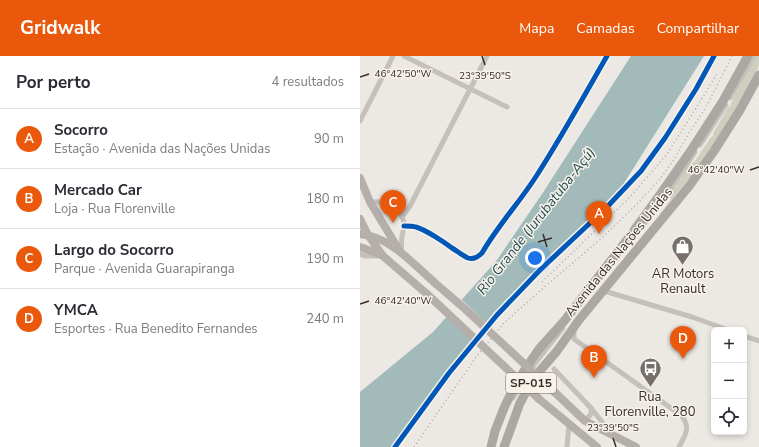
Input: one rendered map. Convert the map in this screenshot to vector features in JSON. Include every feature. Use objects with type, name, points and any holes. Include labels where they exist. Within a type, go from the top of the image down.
[{"type":"highway","name":"Avenida das Nações Unidas","points":[[491,447],[495,431],[504,408],[528,365],[565,320],[662,192],[715,113],[748,56]]},
{"type":"highway","name":"Avenida das Nações Unidas","points":[[504,447],[520,403],[533,379],[685,190],[714,151],[740,110],[759,75]]},
{"type":"main road","points":[[360,178],[370,202],[401,253]]},
{"type":"main road","points":[[360,219],[364,234],[383,256],[427,294],[539,399],[596,447]]},
{"type":"main road","points":[[364,234],[380,239],[401,253],[464,308],[585,421],[636,447]]},
{"type":"main road","points":[[360,247],[383,256]]},
{"type":"street","points":[[360,121],[393,56]]},
{"type":"street","points":[[404,56],[507,107]]},
{"type":"street","points":[[402,217],[410,206],[487,56]]},
{"type":"street","points":[[495,447],[505,413],[536,362],[672,187],[720,115],[754,56]]},
{"type":"street","points":[[370,202],[388,204],[402,217],[404,223],[401,253]]},
{"type":"street","points":[[361,255],[383,256]]},
{"type":"street","points":[[604,291],[692,317],[720,327]]},
{"type":"street","points":[[574,327],[574,339],[682,416],[685,421],[687,432],[679,447]]},
{"type":"street","points":[[747,337],[759,341]]},
{"type":"street","points":[[554,369],[591,408],[613,435]]},
{"type":"street","points":[[585,421],[590,414],[591,408]]},
{"type":"street","points":[[567,447],[569,424]]},
{"type":"green space","points":[[756,56],[759,56],[758,68],[741,100],[707,154],[657,218],[671,199],[669,194],[675,186],[676,187],[676,184],[682,177],[686,168],[695,161],[714,134],[713,133],[729,106],[730,107],[731,102]]},
{"type":"water","name":"Rio Grande (Jurubatuba-Açú)","points":[[631,56],[704,56],[621,188],[554,260],[497,313],[442,378],[401,436],[391,447],[360,447],[360,392],[433,332],[497,260],[542,194]]},
{"type":"pier","points":[[460,298],[489,326],[475,343],[445,315]]},
{"type":"railway","points":[[414,447],[476,357],[504,323],[603,237],[660,179],[675,158],[705,109],[732,56]]},
{"type":"railway","points":[[542,282],[630,197],[667,154],[717,74]]},
{"type":"cycle path","points":[[404,226],[415,227],[425,231],[470,259],[479,256],[537,175],[607,56]]},
{"type":"cycle path","points":[[395,447],[449,373],[497,315],[541,269],[606,208],[641,171],[665,138],[696,89],[714,56]]},
{"type":"place","name":"Largo do Socorro","points":[[393,223]]},
{"type":"place","name":"Socorro","points":[[599,234]]},
{"type":"place","name":"AR Motors Renault","points":[[683,266]]},
{"type":"place","name":"YMCA","points":[[683,359]]},
{"type":"place","name":"Mercado Car","points":[[594,378]]},
{"type":"place","name":"Rua Florenville, 280","points":[[650,388]]}]
